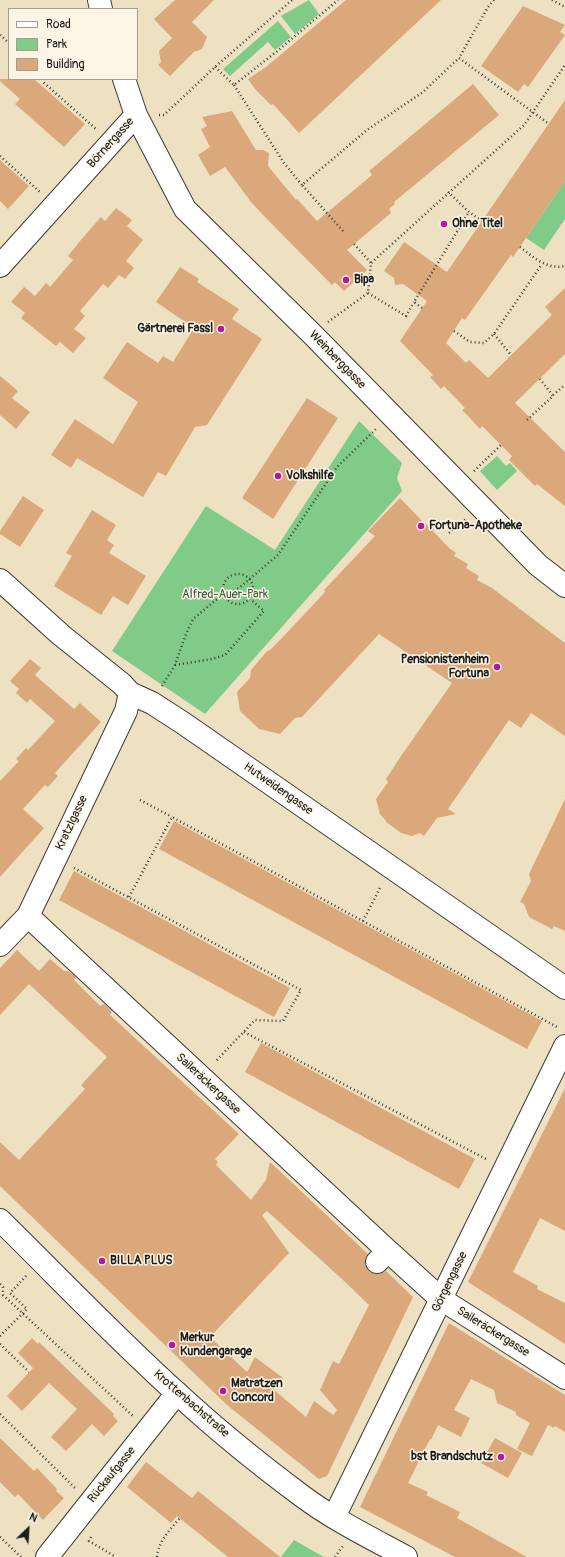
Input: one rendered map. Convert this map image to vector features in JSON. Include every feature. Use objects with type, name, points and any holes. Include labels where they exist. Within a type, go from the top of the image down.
[{"type":"street","name":"Weinberggasse","points":[[124,80],[136,115],[185,209],[314,336],[538,565],[565,586]]},
{"type":"street","name":"Börnergasse","points":[[0,266],[136,115]]},
{"type":"street","name":"Hutweidengasse","points":[[0,580],[61,635],[122,684],[130,693],[152,703],[183,723],[565,988]]},
{"type":"street","name":"Kratzlgasse","points":[[0,945],[28,916],[126,711],[130,693]]},
{"type":"street","name":"Saileräckergasse","points":[[28,916],[201,1078],[383,1257],[441,1299],[565,1378]]},
{"type":"street","name":"Görgengasse","points":[[334,1517],[505,1169],[562,1037]]},
{"type":"street","name":"Krottenbachstraße","points":[[0,1220],[177,1393],[249,1454],[302,1496],[334,1517],[406,1557]]},
{"type":"street","name":"Rückaufgasse","points":[[47,1557],[177,1393]]},
{"type":"path","name":"Börnergasse","points":[[136,115],[164,115],[292,0]]},
{"type":"path","points":[[234,85],[338,0]]},
{"type":"path","points":[[302,185],[367,130],[423,92],[459,58],[488,6],[494,0]]},
{"type":"path","points":[[552,0],[565,7]]},
{"type":"path","points":[[0,35],[8,42]]},
{"type":"path","points":[[459,58],[549,124]]},
{"type":"path","points":[[314,336],[331,319],[368,293],[371,263],[524,125],[565,65]]},
{"type":"path","points":[[216,67],[234,85],[284,163],[343,231]]},
{"type":"path","points":[[43,80],[43,82],[111,143]]},
{"type":"path","points":[[0,156],[54,206]]},
{"type":"path","points":[[448,192],[469,212],[482,221]]},
{"type":"path","points":[[368,293],[406,316],[469,212]]},
{"type":"path","points":[[354,244],[371,263]]},
{"type":"path","points":[[520,247],[542,264],[559,268],[565,266]]},
{"type":"path","points":[[454,331],[470,342],[484,343],[494,334],[542,264]]},
{"type":"path","points":[[414,302],[422,308]]},
{"type":"path","points":[[494,334],[511,355]]},
{"type":"path","points":[[540,379],[553,396]]},
{"type":"path","points":[[527,420],[565,385]]},
{"type":"path","points":[[152,703],[175,665],[193,619],[216,600],[239,588],[278,555],[337,467],[389,414]]},
{"type":"path","points":[[459,485],[501,445]]},
{"type":"path","points":[[450,532],[463,521]]},
{"type":"path","points":[[235,574],[241,574],[249,579],[253,586],[250,599],[241,604],[230,601],[225,596],[224,586],[226,581],[230,576],[235,574]]},
{"type":"path","points":[[175,665],[212,659],[225,655],[264,611],[250,599]]},
{"type":"path","points":[[140,800],[363,921],[562,1037]]},
{"type":"path","points":[[129,897],[172,817]]},
{"type":"path","points":[[55,860],[82,872],[301,990],[283,1020],[255,1020],[201,1078]]},
{"type":"path","points":[[363,921],[391,868]]},
{"type":"path","points":[[244,1032],[505,1169]]},
{"type":"path","points":[[0,1284],[3,1287],[3,1294],[148,1430]]},
{"type":"path","points":[[0,1336],[27,1309],[10,1292],[13,1289]]},
{"type":"path","points":[[0,1344],[29,1372]]},
{"type":"path","points":[[0,1414],[62,1475]]},
{"type":"path","points":[[81,1513],[88,1518],[91,1523],[92,1530],[89,1541],[116,1557]]},
{"type":"path","points":[[157,1557],[158,1547],[163,1537],[180,1518]]},
{"type":"path","points":[[0,1537],[21,1557]]},
{"type":"green space","points":[[309,0],[319,14],[295,34],[281,16]]},
{"type":"green space","points":[[278,21],[291,37],[275,50],[268,42],[230,76],[223,69]]},
{"type":"green space","points":[[565,181],[565,219],[544,250],[526,238]]},
{"type":"green space","name":"Alfred-Auer-Park","points":[[359,421],[402,463],[397,478],[402,491],[205,714],[112,651],[206,506],[275,550]]},
{"type":"green space","points":[[497,456],[506,466],[510,463],[517,471],[497,490],[480,471]]},
{"type":"green space","points":[[294,1540],[322,1556],[325,1557],[281,1557]]},
{"type":"building","points":[[175,0],[214,0],[192,22],[207,37],[202,49],[194,52],[170,76],[158,65],[161,62],[159,51],[172,38],[154,19]]},
{"type":"building","points":[[346,0],[441,0],[299,133],[273,104],[271,105],[255,89],[248,79],[266,67]]},
{"type":"building","points":[[523,6],[565,25],[560,32],[565,35],[528,87],[524,84],[518,92],[481,66]]},
{"type":"building","points":[[0,79],[35,80],[85,124],[64,147],[15,104],[20,99],[0,81]]},
{"type":"building","points":[[473,84],[499,115],[394,202],[395,204],[389,209],[391,213],[347,250],[367,270],[344,291],[335,282],[332,285],[265,217],[251,202],[225,167],[210,176],[198,155],[210,147],[201,129],[207,126],[202,117],[232,111],[256,150],[263,150],[269,153],[268,166],[296,200],[297,199],[317,221],[372,175],[369,171]]},
{"type":"building","points":[[565,100],[565,181],[513,257],[511,255],[465,320],[462,318],[446,343],[466,363],[469,360],[488,378],[552,315],[545,307],[565,288],[565,354],[515,403],[565,452],[565,506],[537,484],[535,486],[509,460],[512,456],[482,426],[480,429],[462,410],[465,408],[444,386],[441,389],[430,377],[433,375],[400,341],[427,301],[403,284],[395,285],[394,278],[384,271],[404,242],[447,272]]},
{"type":"building","points":[[0,160],[29,186],[8,209],[0,201]]},
{"type":"building","points":[[116,208],[132,220],[127,226],[143,240],[126,261],[134,268],[125,279],[119,275],[108,288],[103,284],[80,311],[85,316],[74,329],[86,338],[73,353],[60,342],[56,346],[21,318],[25,313],[11,302],[24,287],[35,296],[46,283],[50,287],[73,260],[68,256],[80,241],[101,217],[105,221]]},
{"type":"building","points":[[180,267],[199,279],[197,282],[239,309],[232,319],[262,339],[207,425],[195,427],[166,476],[158,472],[143,497],[77,458],[71,468],[51,455],[75,419],[113,444],[138,402],[103,378],[127,342],[158,363],[163,356],[173,362],[194,328],[156,302]]},
{"type":"building","points":[[0,376],[18,391],[12,398],[30,412],[16,429],[0,415]]},
{"type":"building","name":"Volkshilfe","points":[[307,398],[338,418],[273,519],[242,498]]},
{"type":"building","points":[[23,496],[44,510],[20,547],[0,534],[0,531]]},
{"type":"building","name":"Pensionistenheim Fortuna","points":[[400,498],[425,524],[434,529],[433,531],[449,548],[456,553],[454,556],[468,564],[466,568],[479,576],[477,580],[492,588],[565,643],[565,736],[531,713],[521,728],[509,720],[448,809],[456,814],[437,818],[424,836],[420,833],[412,836],[401,833],[386,822],[380,814],[376,799],[388,782],[386,779],[401,756],[452,683],[379,634],[302,717],[295,718],[280,734],[259,729],[240,711],[237,692],[250,678],[251,670],[268,650],[269,651],[282,638],[325,592],[324,590],[375,536],[368,531]]},
{"type":"building","points":[[92,510],[116,525],[107,540],[114,545],[109,553],[146,576],[128,605],[113,596],[101,615],[54,586],[72,556],[66,553]]},
{"type":"building","points":[[30,659],[41,668],[35,675],[74,709],[80,703],[101,722],[55,773],[58,776],[48,787],[45,785],[23,809],[44,828],[0,877],[0,781],[19,761],[16,759],[26,748],[28,750],[55,721],[30,699],[27,703],[16,693],[19,689],[10,681]]},
{"type":"building","points":[[565,799],[565,931],[554,926],[552,929],[529,917],[524,904],[520,902],[531,881],[529,874]]},
{"type":"building","points":[[174,821],[542,1021],[527,1049],[159,849]]},
{"type":"building","points":[[74,871],[290,988],[274,1017],[59,900]]},
{"type":"building","points":[[17,950],[39,971],[50,959],[64,971],[68,971],[76,977],[74,980],[100,1006],[104,1004],[112,1011],[110,1015],[239,1134],[215,1159],[218,1162],[216,1165],[251,1200],[266,1180],[270,1162],[368,1254],[365,1259],[365,1265],[368,1271],[374,1274],[380,1274],[386,1271],[413,1297],[327,1476],[319,1479],[227,1405],[0,1186],[0,1142],[19,1160],[85,1089],[81,1085],[107,1057],[29,984],[0,1015],[0,968]],"holes":[[[267,1211],[369,1305],[339,1364],[333,1361],[320,1390],[337,1410],[333,1415],[314,1401],[306,1417],[274,1390],[283,1378],[255,1357],[247,1372],[211,1338],[213,1336],[212,1335],[289,1253],[262,1215]]]},
{"type":"building","points":[[261,1043],[475,1159],[459,1189],[245,1072]]},
{"type":"building","points":[[565,1088],[565,1231],[540,1218],[513,1272],[538,1286],[537,1289],[565,1303],[565,1344],[468,1282]]},
{"type":"building","points":[[449,1323],[565,1395],[565,1432],[555,1426],[554,1428],[548,1425],[532,1456],[517,1449],[530,1423],[516,1415],[516,1412],[497,1403],[494,1390],[471,1379],[454,1410],[470,1418],[461,1437],[438,1425],[408,1483],[428,1492],[426,1495],[460,1512],[457,1518],[527,1557],[455,1557],[360,1507]]},
{"type":"building","points":[[32,1338],[38,1344],[39,1342],[114,1414],[113,1416],[118,1421],[104,1436],[92,1424],[66,1451],[51,1437],[77,1409],[49,1383],[22,1411],[7,1396],[33,1368],[18,1353]]},
{"type":"building","points":[[0,1438],[34,1471],[37,1468],[57,1489],[56,1491],[64,1498],[43,1520],[18,1494],[15,1497],[0,1482]]},
{"type":"building","points":[[495,1438],[522,1453],[508,1478],[481,1463]]},
{"type":"building","points":[[146,1462],[192,1498],[198,1491],[280,1557],[228,1557],[177,1516],[171,1523],[127,1487]]},
{"type":"place","name":"Ohne Titel","points":[[444,224]]},
{"type":"place","name":"Bipa","points":[[346,280]]},
{"type":"place","name":"Gärtnerei Fassl","points":[[221,329]]},
{"type":"place","name":"Volkshilfe","points":[[278,476]]},
{"type":"place","name":"Fortuna-Apotheke","points":[[421,526]]},
{"type":"place","name":"Pensionistenheim Fortuna","points":[[497,667]]},
{"type":"place","name":"BILLA PLUS","points":[[102,1261]]},
{"type":"place","name":"Merkur Kundengarage","points":[[172,1345]]},
{"type":"place","name":"Matratzen Concord","points":[[223,1391]]},
{"type":"place","name":"bst Brandschutz","points":[[501,1457]]}]
